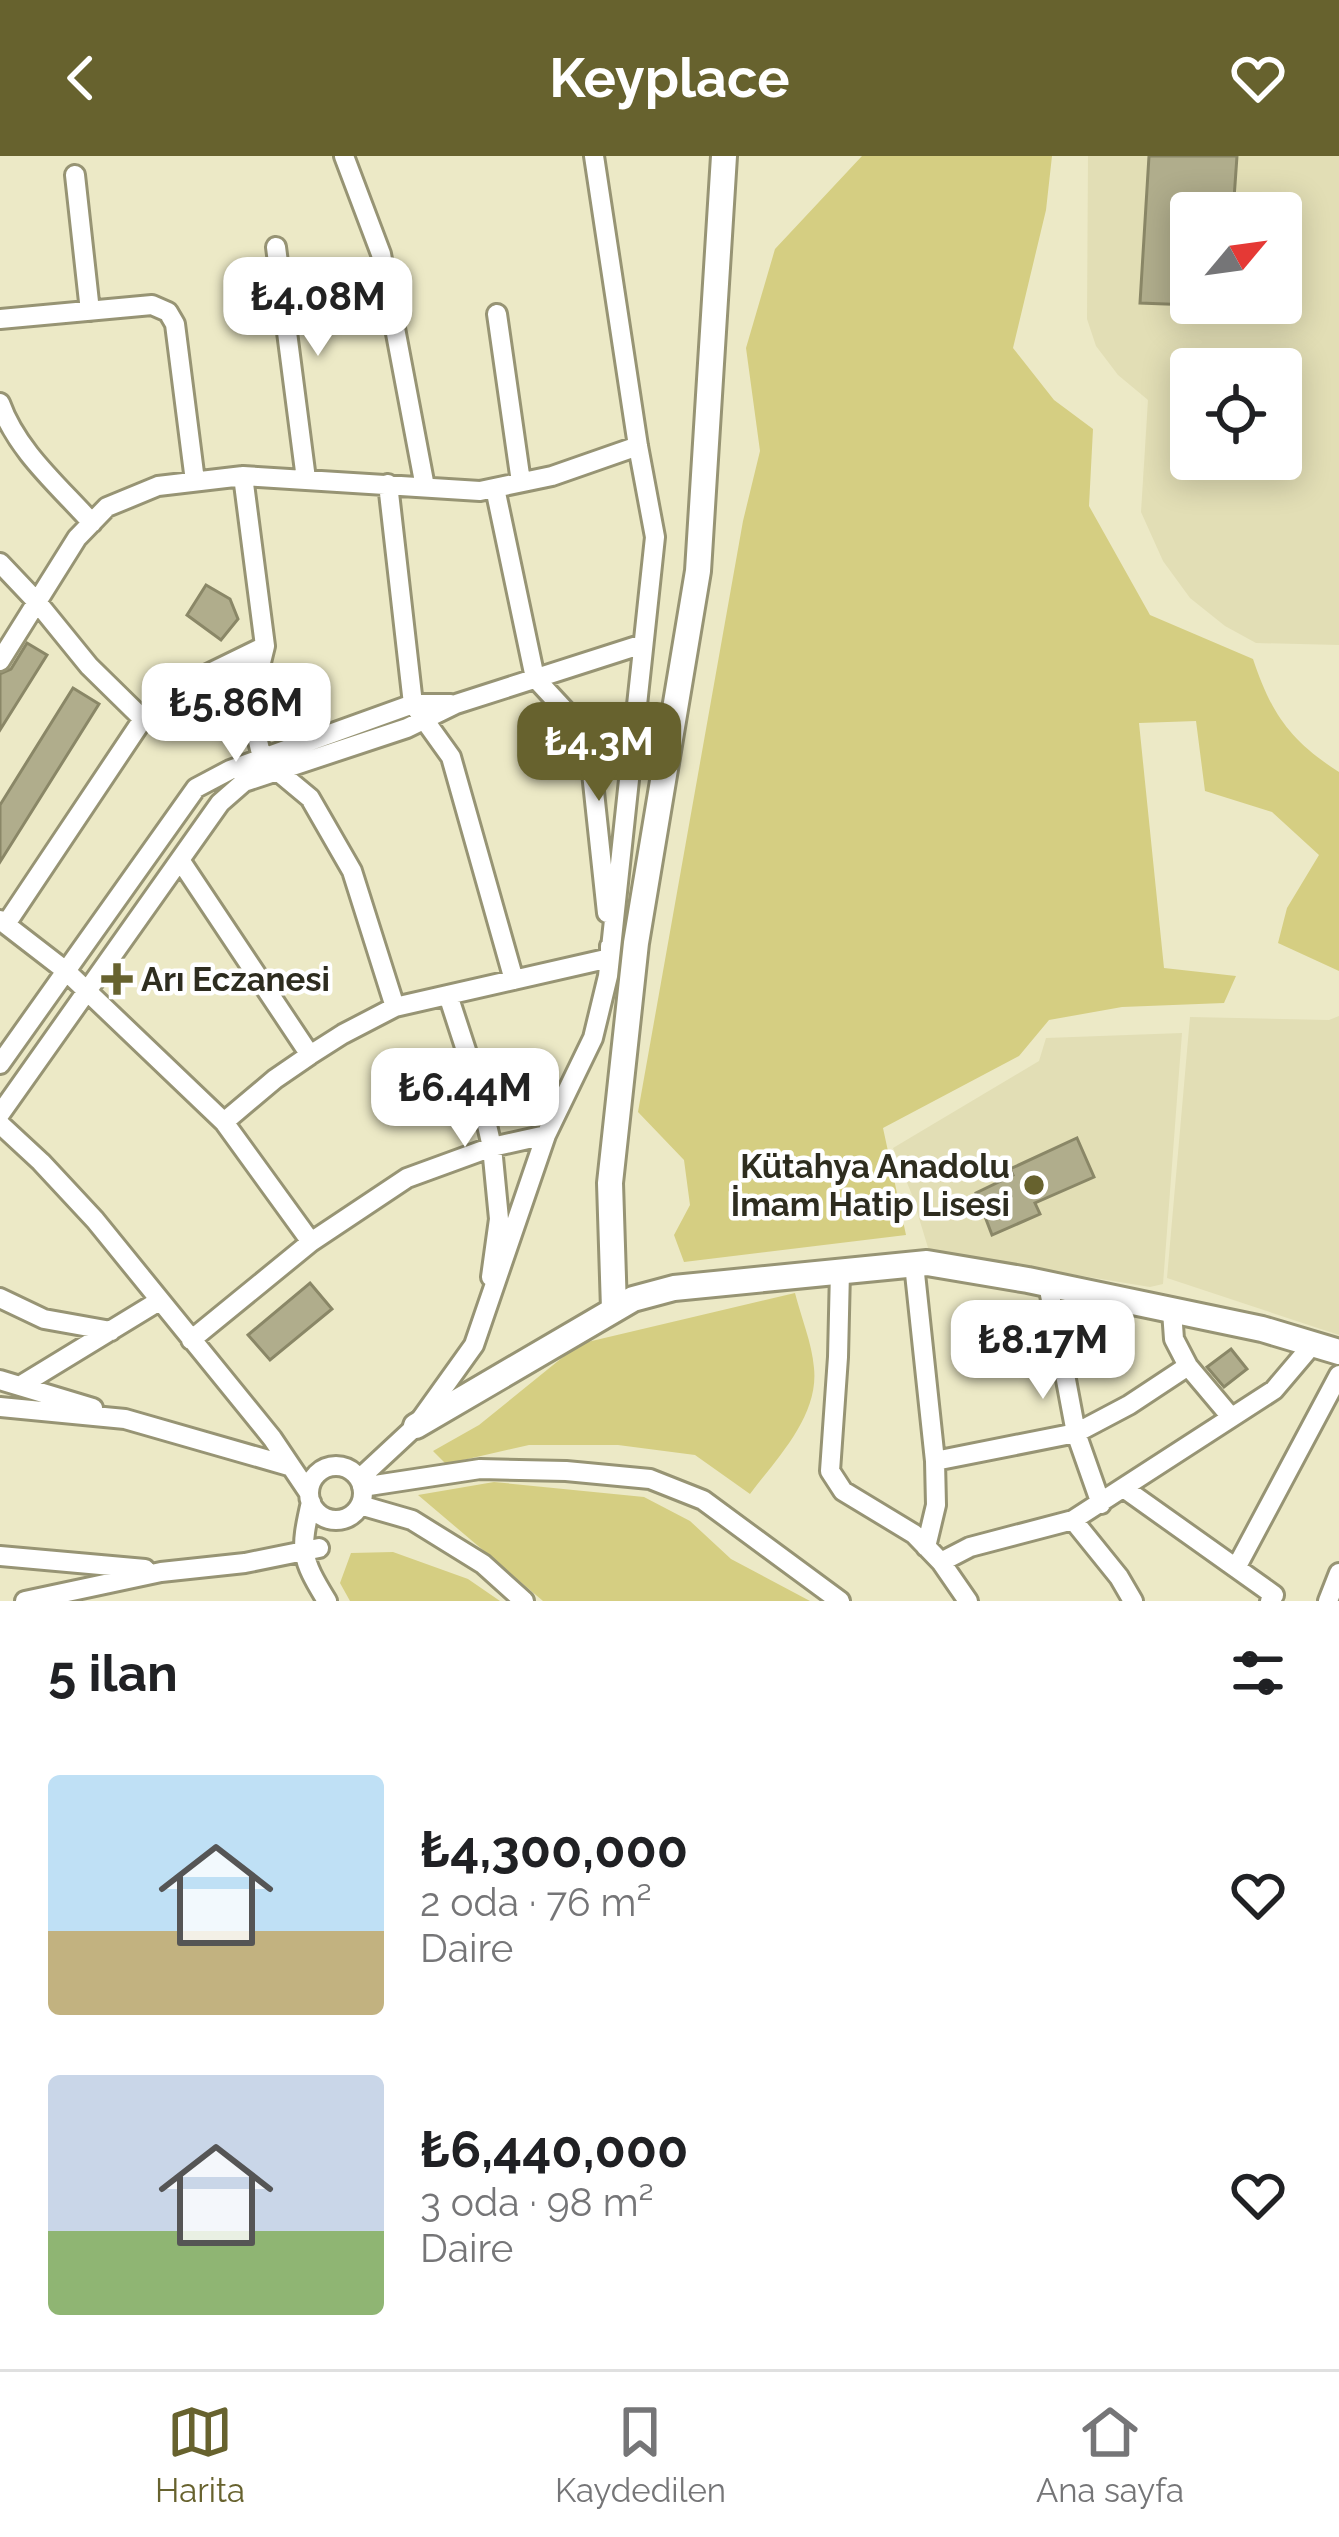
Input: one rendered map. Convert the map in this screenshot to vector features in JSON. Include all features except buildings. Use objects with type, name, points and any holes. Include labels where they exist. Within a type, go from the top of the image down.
[{"type":"street","points":[[344,156],[381,254],[425,487]]},
{"type":"street","points":[[416,1426],[474,1345],[546,1135],[593,1038],[610,958],[655,537],[594,156]]},
{"type":"street","points":[[614,1309],[610,1183],[636,943],[698,571],[724,156]]},
{"type":"street","points":[[75,175],[90,311]]},
{"type":"street","points":[[276,247],[306,479]]},
{"type":"street","points":[[0,319],[152,305],[169,312],[175,324],[195,481]]},
{"type":"street","points":[[496,314],[521,482]]},
{"type":"street","points":[[0,404],[21,445],[92,523]]},
{"type":"street","points":[[0,661],[77,538],[107,507],[158,486],[243,476],[480,491],[552,476],[638,446]]},
{"type":"street","points":[[243,476],[265,646],[250,707],[268,765],[310,798],[352,872],[395,1007]]},
{"type":"street","points":[[388,484],[418,712],[451,757],[514,980]]},
{"type":"street","points":[[495,488],[536,678],[573,719],[592,773],[610,958]]},
{"type":"street","points":[[0,563],[89,666],[143,719]]},
{"type":"street","points":[[0,1064],[196,788],[230,770],[268,765],[418,712],[644,644]]},
{"type":"street","points":[[265,646],[183,686],[143,719],[3,922],[66,971],[224,1122],[311,1242]]},
{"type":"street","points":[[0,1114],[220,803],[268,765]]},
{"type":"street","points":[[180,860],[310,1055]]},
{"type":"street","points":[[224,1122],[274,1079],[395,1007],[610,958]]},
{"type":"street","points":[[448,995],[492,1147],[500,1219],[490,1303]]},
{"type":"street","points":[[0,1124],[94,1220],[272,1438],[321,1515],[337,1520]]},
{"type":"street","points":[[191,1340],[311,1242],[407,1178],[492,1147],[546,1135]]},
{"type":"street","points":[[26,1601],[170,1571],[245,1563],[311,1549],[337,1520],[351,1515],[351,1481],[416,1426],[614,1309],[674,1288],[927,1263],[1262,1330],[1333,1354]]},
{"type":"street","points":[[914,1264],[935,1461],[936,1505],[926,1546]]},
{"type":"street","points":[[840,1271],[830,1472],[843,1491],[914,1534],[968,1601]]},
{"type":"street","points":[[1048,1284],[1076,1433],[1101,1504]]},
{"type":"street","points":[[0,1298],[44,1319],[111,1331]]},
{"type":"street","points":[[23,1384],[159,1301]]},
{"type":"street","points":[[1172,1310],[1174,1339],[1188,1366],[1231,1417]]},
{"type":"street","points":[[941,1562],[970,1547],[1073,1520],[1333,1354]]},
{"type":"street","points":[[1237,1568],[1333,1354]]},
{"type":"street","points":[[935,1461],[1076,1433],[1188,1366]]},
{"type":"street","points":[[0,1379],[289,1466]]},
{"type":"street","points":[[0,1407],[125,1419]]},
{"type":"street","points":[[272,1438],[483,1564],[524,1601]]},
{"type":"street","points":[[311,1549],[302,1542],[314,1477],[351,1481],[480,1468],[650,1479],[703,1500],[840,1601]]},
{"type":"street","points":[[1125,1489],[1274,1595],[1270,1601]]},
{"type":"street","points":[[1073,1520],[1133,1601]]},
{"type":"street","points":[[311,1549],[311,1576],[329,1601]]},
{"type":"street","points":[[0,1556],[170,1571]]},
{"type":"street","points":[[1328,1601],[1339,1573]]},
{"type":"street","points":[[125,1601],[127,1579]]},
{"type":"shaded area","points":[[862,156],[1052,156],[1046,210],[1013,348],[1054,400],[1093,429],[1089,506],[1150,615],[1253,659],[1284,724],[1307,749],[1339,772],[1339,971],[1278,943],[1287,908],[1319,855],[1272,812],[1205,791],[1196,721],[1139,723],[1164,968],[1236,976],[1224,1003],[1122,1007],[1049,1020],[1019,1056],[883,1128],[906,1235],[684,1262],[674,1235],[690,1205],[684,1160],[638,1112],[743,521],[760,451],[746,348],[775,249]]},
{"type":"shaded area","points":[[1088,156],[1339,156],[1339,645],[1256,643],[1190,598],[1163,561],[1141,512],[1148,400],[1118,375],[1096,346],[1087,319]]},
{"type":"shaded area","points":[[1339,1016],[1339,1335],[1167,1278],[1190,1017],[1329,1020]]},
{"type":"shaded area","points":[[1182,1033],[1163,1284],[1150,1287],[929,1251],[893,1148],[1039,1061],[1046,1038]]},
{"type":"shaded area","points":[[795,1293],[811,1349],[814,1386],[794,1436],[750,1494],[695,1455],[618,1445],[529,1445],[446,1464],[433,1451],[479,1425],[579,1344]]},
{"type":"shaded area","points":[[494,1482],[644,1497],[690,1521],[731,1559],[810,1601],[543,1601],[418,1495]]},
{"type":"shaded area","points":[[393,1552],[468,1579],[500,1601],[350,1601],[340,1583],[351,1553]]},
{"type":"place","name":"Arı Eczanesi","points":[[117,979]]},
{"type":"place","name":"Kütahya Anadolu İmam Hatip Lisesi","points":[[1034,1185]]}]
